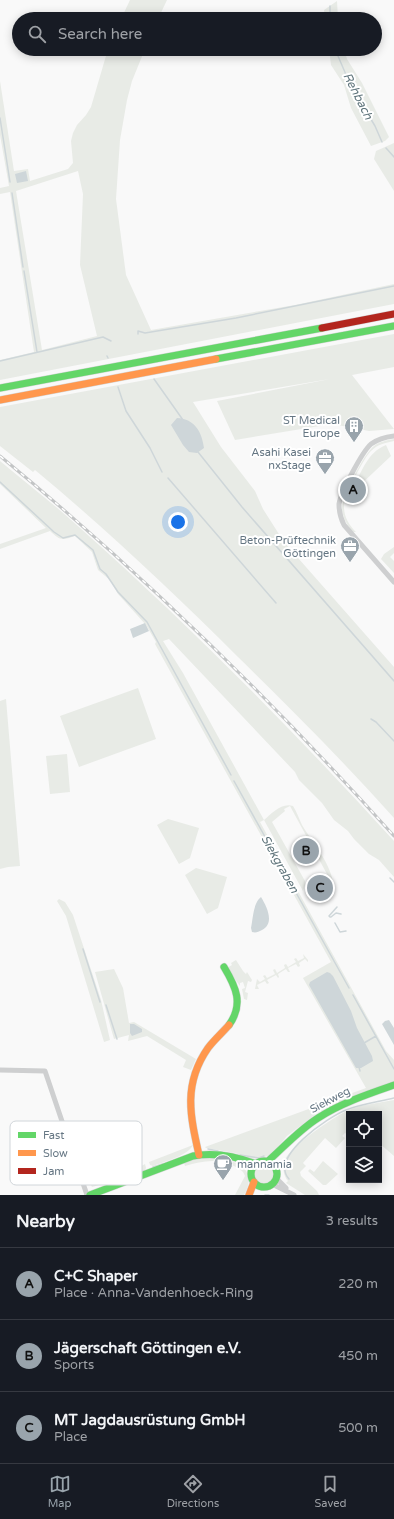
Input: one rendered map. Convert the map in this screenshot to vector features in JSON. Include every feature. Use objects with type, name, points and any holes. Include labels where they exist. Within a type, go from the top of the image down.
[{"type":"main road","points":[[0,388],[394,314]]},
{"type":"main road","points":[[0,400],[394,326]]},
{"type":"main road","points":[[199,1155],[190,1112],[192,1083],[203,1057],[209,1047],[232,1022],[237,1008],[236,990],[224,967]]},
{"type":"main road","name":"Siekweg","points":[[267,1162],[308,1124],[321,1115],[351,1100],[394,1085]]},
{"type":"main road","name":"Siekweg","points":[[274,1167],[283,1148]]},
{"type":"main road","points":[[142,1176],[199,1155],[218,1155],[235,1158],[254,1167]]},
{"type":"main road","points":[[261,1162],[267,1162],[274,1167],[276,1172],[274,1181],[267,1186],[257,1184],[252,1177],[254,1167],[261,1162]]},
{"type":"main road","points":[[249,1195],[257,1184]]},
{"type":"main road","points":[[252,1195],[257,1184]]},
{"type":"main road","points":[[88,1195],[116,1185]]},
{"type":"street","points":[[394,436],[377,440],[367,448],[343,491],[339,505],[340,515],[344,525],[394,582]]},
{"type":"street","points":[[0,1070],[45,1071],[62,1121]]},
{"type":"street","points":[[274,1181],[293,1194]]},
{"type":"street","points":[[85,1185],[88,1195]]},
{"type":"shaded area","points":[[130,0],[167,0],[161,12],[124,12]]},
{"type":"shaded area","points":[[337,1],[338,12],[324,12],[324,10]]},
{"type":"shaded area","points":[[106,56],[142,56],[132,81],[127,100],[120,140],[116,199],[126,275],[151,330],[295,305],[394,284],[394,304],[0,380],[0,360],[34,352],[10,192],[0,194],[0,188],[9,186],[0,135],[0,81],[14,171],[28,169],[30,181],[68,169],[73,163],[71,141],[73,133],[77,125],[91,107]],"holes":[[[78,171],[83,194],[80,265],[97,336],[42,350],[16,191]]]},
{"type":"shaded area","points":[[330,56],[346,56],[362,83],[389,137],[385,141],[371,146],[351,108],[344,85],[331,65]]},
{"type":"shaded area","points":[[394,143],[394,191],[374,159],[376,151]]},
{"type":"shaded area","points":[[26,171],[28,181],[17,183],[15,174]]},
{"type":"shaded area","points":[[394,334],[394,367],[352,375],[394,429],[369,431],[332,424],[235,440],[217,401],[330,379],[193,402],[221,447],[255,491],[263,509],[284,542],[394,667],[394,818],[297,716],[164,585],[61,492],[35,470],[33,472],[0,446],[0,407]]},
{"type":"shaded area","points":[[177,418],[189,421],[196,427],[203,442],[204,448],[197,453],[189,452],[171,425]]},
{"type":"shaded area","points":[[394,439],[394,441],[379,445],[371,451],[351,486],[344,507],[347,521],[356,532],[353,532],[345,521],[342,511],[346,493],[360,465],[370,450],[378,443]]},
{"type":"shaded area","points":[[386,445],[391,456],[357,488],[354,486],[370,457]]},
{"type":"shaded area","points":[[0,461],[69,518],[161,602],[280,719],[394,841],[394,877],[379,860],[369,854],[348,831],[334,820],[322,803],[299,780],[295,772],[169,639],[163,641],[183,673],[264,820],[260,822],[386,1051],[394,1060],[394,1081],[349,1098],[317,1113],[287,1136],[272,1154],[265,1157],[252,1159],[235,1153],[205,1147],[366,1088],[303,978],[331,962],[155,644],[156,642],[146,625],[118,594],[110,580],[98,570],[92,552],[75,536],[67,539],[61,539],[50,531],[0,549],[0,544],[46,528],[0,484]]},
{"type":"shaded area","points":[[394,547],[394,553],[390,557],[394,561],[394,573],[381,559],[384,554]]},
{"type":"shaded area","points":[[145,623],[149,631],[133,638],[130,629]]},
{"type":"shaded area","points":[[138,688],[156,739],[79,767],[60,716]]},
{"type":"shaded area","points":[[6,699],[20,866],[0,869],[0,701]]},
{"type":"shaded area","points":[[67,754],[70,792],[50,794],[46,756]]},
{"type":"shaded area","points":[[289,805],[293,806],[302,825],[326,862],[334,887],[290,806],[284,809],[285,811],[272,822],[305,881],[303,891],[264,820],[281,807]]},
{"type":"shaded area","points":[[168,819],[199,828],[190,858],[179,864],[157,825]]},
{"type":"shaded area","points":[[196,868],[227,877],[218,908],[207,914],[185,875]]},
{"type":"shaded area","points":[[261,897],[266,905],[269,915],[268,923],[262,930],[252,932],[251,928],[256,903]]},
{"type":"shaded area","points":[[59,899],[65,902],[73,915],[101,1000],[110,1040],[104,1042],[66,916],[57,901]]},
{"type":"shaded area","points":[[303,954],[308,962],[305,959],[299,963],[300,966],[298,967],[296,964],[288,968],[290,972],[286,969],[278,974],[278,978],[276,975],[267,980],[269,983],[267,984],[265,981],[257,985],[259,989],[255,989],[257,979],[260,982],[265,979],[263,976],[265,975],[267,978],[275,974],[273,970],[275,969],[277,973],[285,968],[284,965],[286,964],[288,967],[296,962],[294,959],[296,958],[298,961],[304,958]]},
{"type":"shaded area","points":[[236,960],[243,971],[246,974],[247,972],[252,980],[251,982],[248,981],[245,992],[248,993],[247,1000],[244,999],[242,989],[245,988],[243,982],[240,983],[240,986],[227,968]]},
{"type":"shaded area","points":[[114,969],[123,988],[129,1023],[134,1022],[196,1059],[191,1070],[183,1067],[186,1060],[147,1036],[128,1041],[129,1035],[114,1039],[95,972]]},
{"type":"shaded area","points":[[327,972],[333,976],[351,1011],[357,1028],[372,1056],[373,1061],[361,1068],[356,1068],[309,985],[310,982]]},
{"type":"shaded area","points":[[389,1020],[394,1028],[394,1045],[382,1024]]},
{"type":"shaded area","points":[[130,1024],[134,1024],[142,1029],[142,1032],[132,1036],[130,1033]]},
{"type":"shaded area","points":[[394,1100],[394,1156],[382,1146],[382,1111],[347,1111],[365,1105]]},
{"type":"shaded area","points":[[346,1112],[346,1134],[342,1136],[345,1138],[336,1148],[325,1138],[303,1163],[306,1166],[300,1172],[301,1176],[317,1191],[319,1195],[305,1195],[286,1183],[288,1181],[284,1172],[284,1161],[303,1140]]},
{"type":"shaded area","points":[[193,1145],[191,1149],[176,1158],[153,1166],[150,1165],[149,1162]]},
{"type":"shaded area","points":[[210,1157],[227,1160],[242,1166],[249,1178],[244,1195],[235,1195],[245,1176],[242,1171],[234,1166],[228,1163],[216,1161],[185,1166],[184,1163],[197,1158]]},
{"type":"shaded area","points":[[323,1161],[338,1174],[326,1185],[323,1185],[308,1171],[310,1169],[314,1172]]},
{"type":"shaded area","points":[[145,1164],[146,1168],[142,1173],[142,1166]]},
{"type":"shaded area","points":[[264,1165],[270,1168],[273,1174],[270,1180],[264,1183],[258,1180],[255,1174],[258,1168]]},
{"type":"waterway","name":"Rehbach","points":[[330,6],[330,12]]},
{"type":"waterway","name":"Rehbach","points":[[338,56],[350,84],[375,126],[382,142]]},
{"type":"waterway","points":[[0,118],[10,182]]},
{"type":"waterway","name":"Rehbach","points":[[386,148],[394,157]]},
{"type":"waterway","points":[[12,193],[23,267]]},
{"type":"waterway","points":[[24,271],[37,352]]},
{"type":"waterway","points":[[138,334],[138,331],[145,333],[236,318],[394,286]]},
{"type":"waterway","points":[[0,361],[103,337],[111,341]]},
{"type":"waterway","points":[[154,379],[183,420]]},
{"type":"waterway","points":[[118,387],[126,411],[150,448],[162,472]]},
{"type":"waterway","points":[[198,452],[242,507],[394,681]]},
{"type":"waterway","points":[[168,478],[276,603]]},
{"type":"waterway","points":[[0,482],[54,532],[63,538],[75,535],[93,550],[100,569],[106,574],[118,592],[147,622],[231,775]]},
{"type":"waterway","points":[[371,719],[376,722],[394,741]]},
{"type":"waterway","name":"Siekgraben","points":[[234,781],[349,988]]},
{"type":"waterway","points":[[390,878],[394,882]]},
{"type":"waterway","points":[[330,917],[329,916],[337,907]]},
{"type":"waterway","points":[[331,917],[336,913],[341,914]]},
{"type":"waterway","points":[[335,923],[340,932],[346,931]]},
{"type":"waterway","points":[[83,949],[100,1002]]},
{"type":"waterway","name":"Siekgraben","points":[[353,995],[394,1069]]},
{"type":"waterway","points":[[106,1005],[117,1039]]},
{"type":"waterway","points":[[364,1043],[376,1036]]},
{"type":"waterway","points":[[359,1067],[360,1071]]},
{"type":"waterway","points":[[289,1179],[285,1170],[287,1160],[303,1139],[315,1129],[346,1110],[394,1098]]},
{"type":"waterway","points":[[208,1149],[218,1151]]},
{"type":"waterway","points":[[240,1155],[259,1158],[264,1156]]},
{"type":"waterway","points":[[153,1167],[163,1164]]},
{"type":"railway","points":[[0,456],[104,545],[204,638],[301,736],[394,836]]},
{"type":"traffic: fast","points":[[216,359],[394,326]]},
{"type":"traffic: fast","points":[[0,388],[322,328]]},
{"type":"traffic: fast","points":[[224,967],[237,996],[236,1010],[229,1025]]},
{"type":"traffic: fast","points":[[267,1162],[304,1128],[318,1118],[355,1099],[394,1085]]},
{"type":"traffic: fast","points":[[142,1175],[193,1156],[209,1154],[240,1159],[256,1164]]},
{"type":"traffic: fast","points":[[264,1161],[273,1165],[277,1174],[273,1183],[264,1187],[255,1183],[251,1174],[255,1165],[264,1161]]},
{"type":"traffic: fast","points":[[90,1195],[116,1185]]},
{"type":"traffic: slow","points":[[0,400],[216,359]]},
{"type":"traffic: slow","points":[[199,1155],[191,1113],[192,1087],[200,1061],[208,1048],[229,1025]]},
{"type":"traffic: slow","points":[[249,1195],[254,1182]]},
{"type":"traffic: jam","points":[[322,328],[394,314]]},
{"type":"place","name":"ST Medical Europe","points":[[354,443]]},
{"type":"place","name":"Asahi Kasei nxStage","points":[[325,475]]},
{"type":"place","name":"C+C Shaper","points":[[353,490]]},
{"type":"place","name":"Beton-Prüftechnik Göttingen","points":[[350,563]]},
{"type":"place","name":"Jägerschaft Göttingen e.V.","points":[[306,851]]},
{"type":"place","name":"MT Jagdausrüstung GmbH","points":[[320,888]]},
{"type":"place","name":"mannamia","points":[[223,1181]]}]
